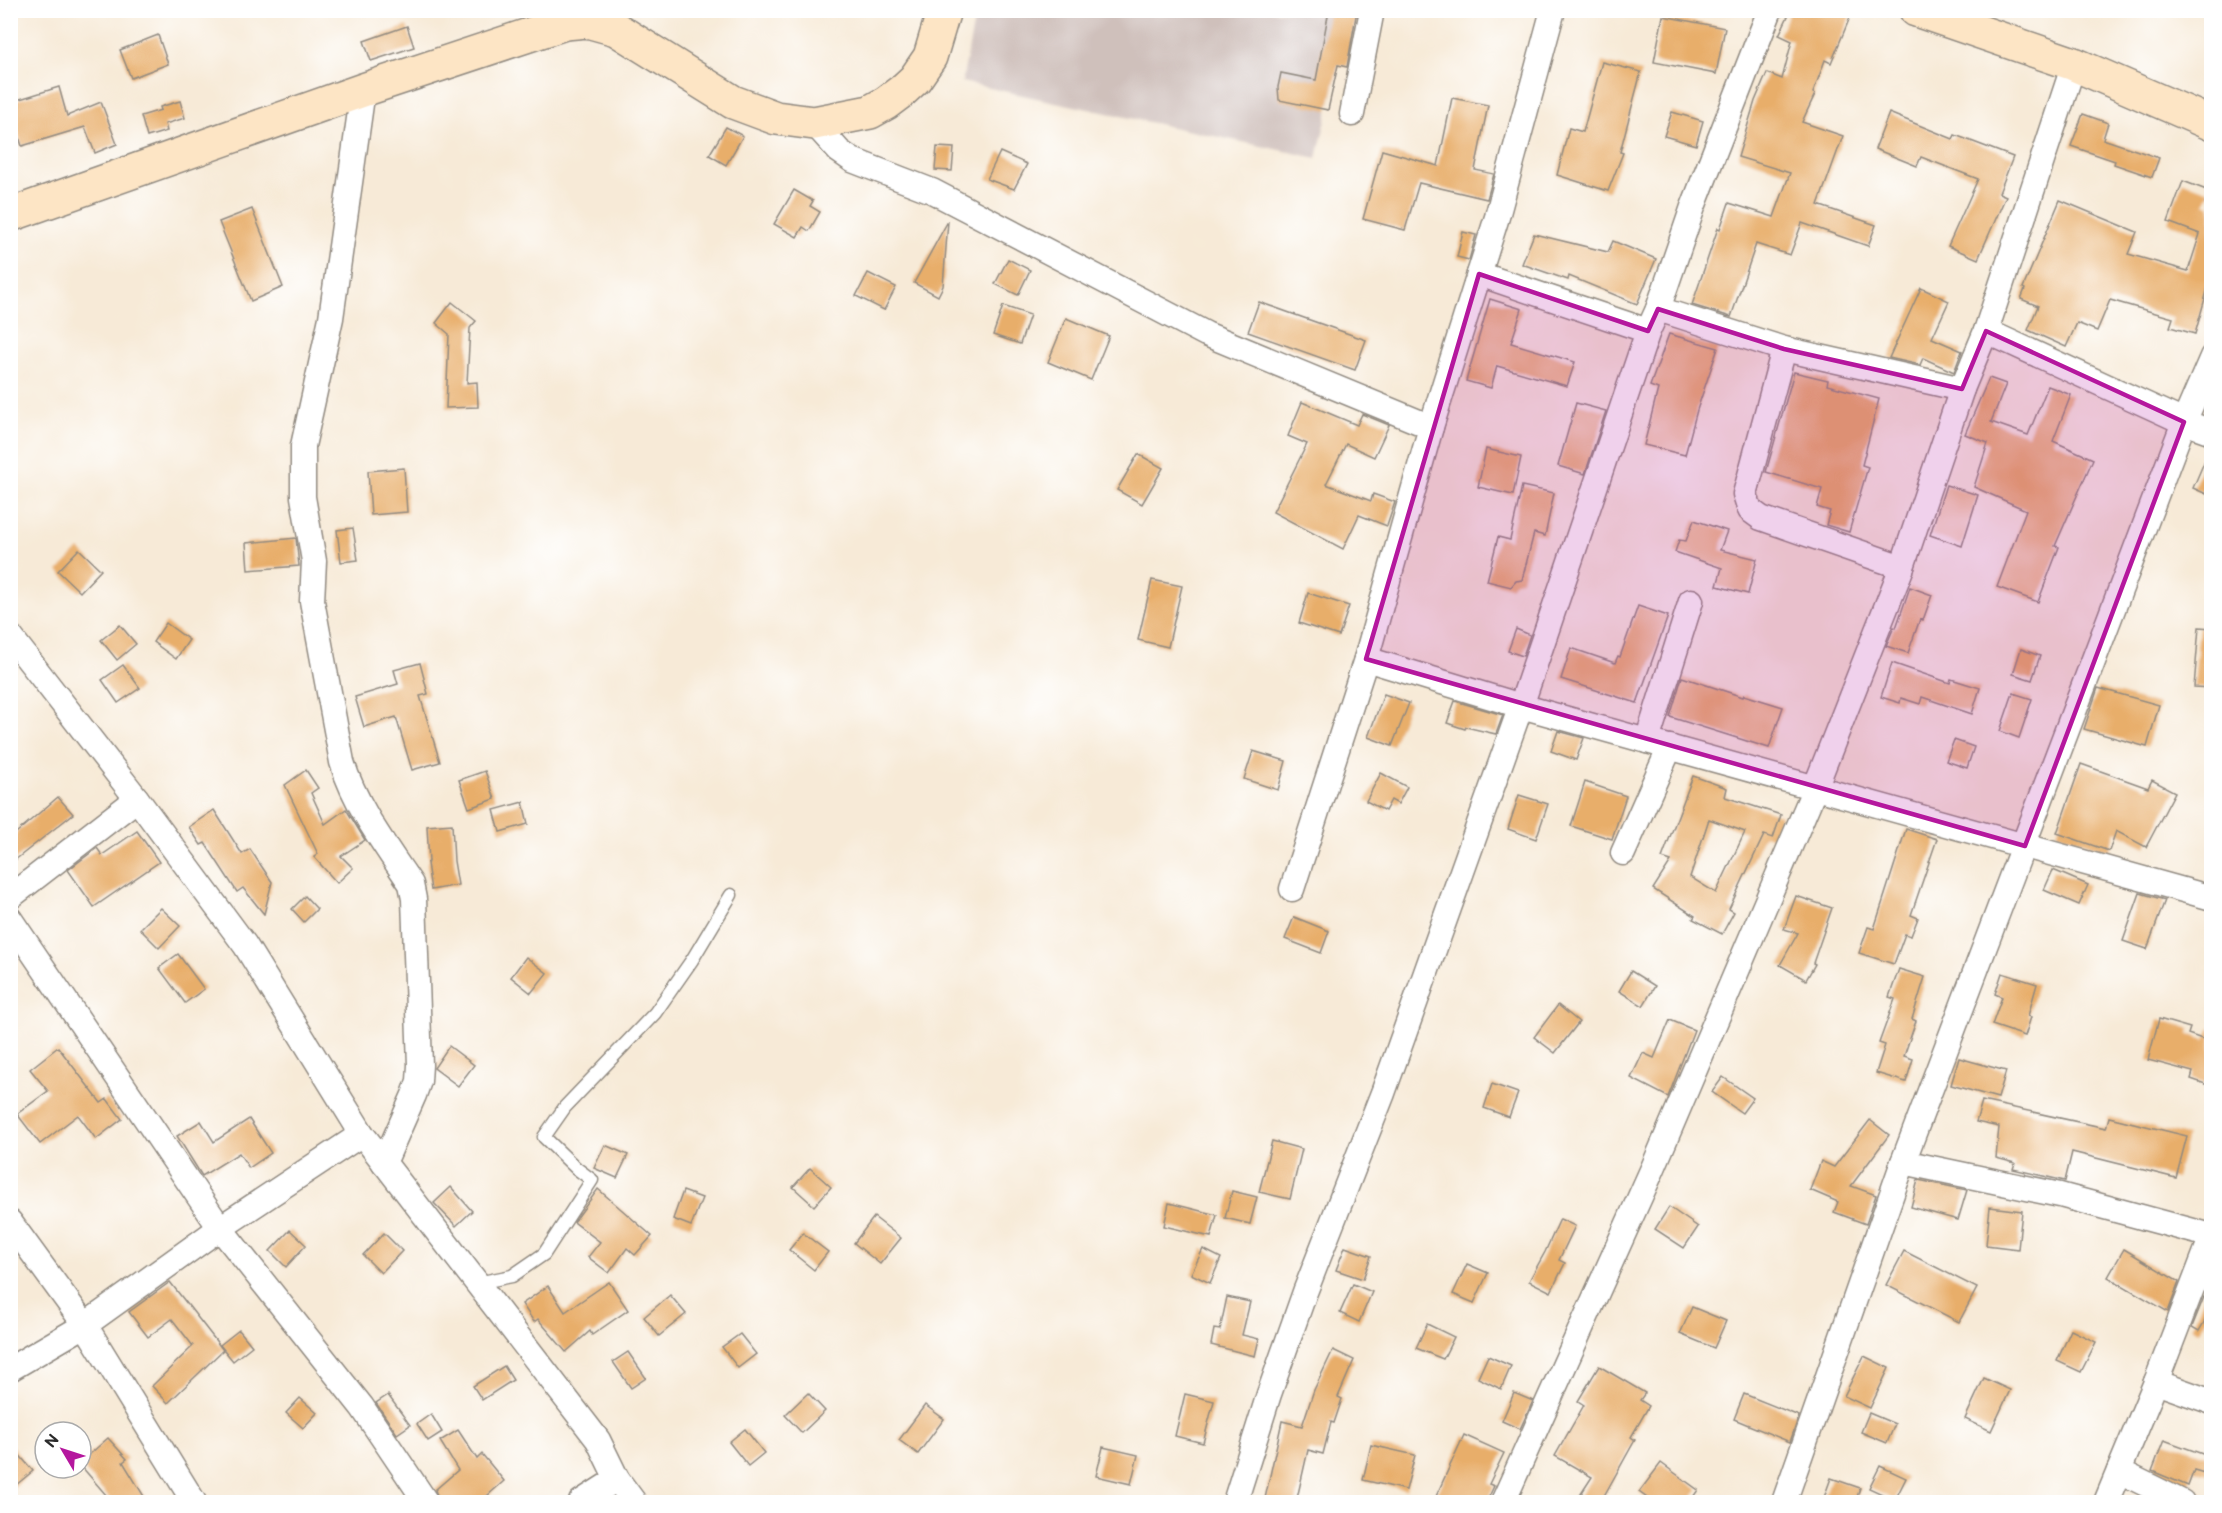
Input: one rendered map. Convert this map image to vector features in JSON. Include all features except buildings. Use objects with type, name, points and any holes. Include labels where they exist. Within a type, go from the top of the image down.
[{"type":"street","points":[[10,215],[363,90],[565,23],[587,21],[616,29],[733,102],[776,118],[814,123],[870,112],[886,104],[915,79],[930,57],[944,10]]},
{"type":"street","points":[[1352,114],[1372,10]]},
{"type":"street","points":[[1292,889],[1366,659],[1431,427],[1497,217],[1553,10]]},
{"type":"street","points":[[1235,1503],[1269,1394],[1305,1292],[1383,1093],[1521,706],[1693,207],[1770,10]]},
{"type":"street","points":[[1916,10],[2074,64],[2211,124]]},
{"type":"street","points":[[1503,1503],[1653,1168],[1815,788],[1902,567],[1962,389],[1986,331],[2074,64]]},
{"type":"street","points":[[363,90],[331,318],[303,446],[303,497],[314,561],[312,601],[345,770],[356,796],[411,884],[414,899],[419,1081],[384,1163]]},
{"type":"street","points":[[814,123],[839,151],[852,160],[932,191],[1206,334],[1431,427]]},
{"type":"street","points":[[1479,274],[1653,320],[1962,389]]},
{"type":"street","points":[[1986,331],[2184,422],[2211,432]]},
{"type":"street","points":[[1784,349],[1745,494],[1750,510],[1761,518],[1902,567]]},
{"type":"street","points":[[1784,1503],[1903,1162],[2025,846],[2184,422],[2211,357]]},
{"type":"street","points":[[1647,741],[1691,601]]},
{"type":"street","points":[[10,636],[137,799],[245,945],[362,1134],[598,1440],[617,1479],[634,1503]]},
{"type":"street","points":[[1366,659],[1521,706],[2211,898]]},
{"type":"street","points":[[1623,853],[1670,747]]},
{"type":"street","points":[[10,897],[137,799]]},
{"type":"street","points":[[10,920],[220,1228],[362,1407],[426,1503]]},
{"type":"street","points":[[10,1369],[85,1325],[220,1228],[362,1134]]},
{"type":"street","points":[[1903,1162],[2060,1195],[2210,1245],[2157,1382],[2106,1503]]},
{"type":"street","points":[[10,1222],[85,1325],[194,1503]]},
{"type":"street","points":[[2157,1382],[2211,1402]]},
{"type":"street","points":[[2119,1472],[2182,1503]]},
{"type":"street","points":[[581,1503],[617,1479]]},
{"type":"lane","points":[[477,1283],[512,1276],[544,1254],[550,1245],[592,1180],[544,1137],[565,1107],[655,1013],[692,960],[731,895]]},
{"type":"highlighted area","points":[[1479,274],[1648,331],[1658,309],[1784,349],[1962,389],[1986,331],[2184,422],[2025,846],[1366,659]]},
{"type":"shaded area","points":[[976,11],[1351,11],[1317,158],[962,82]]}]
